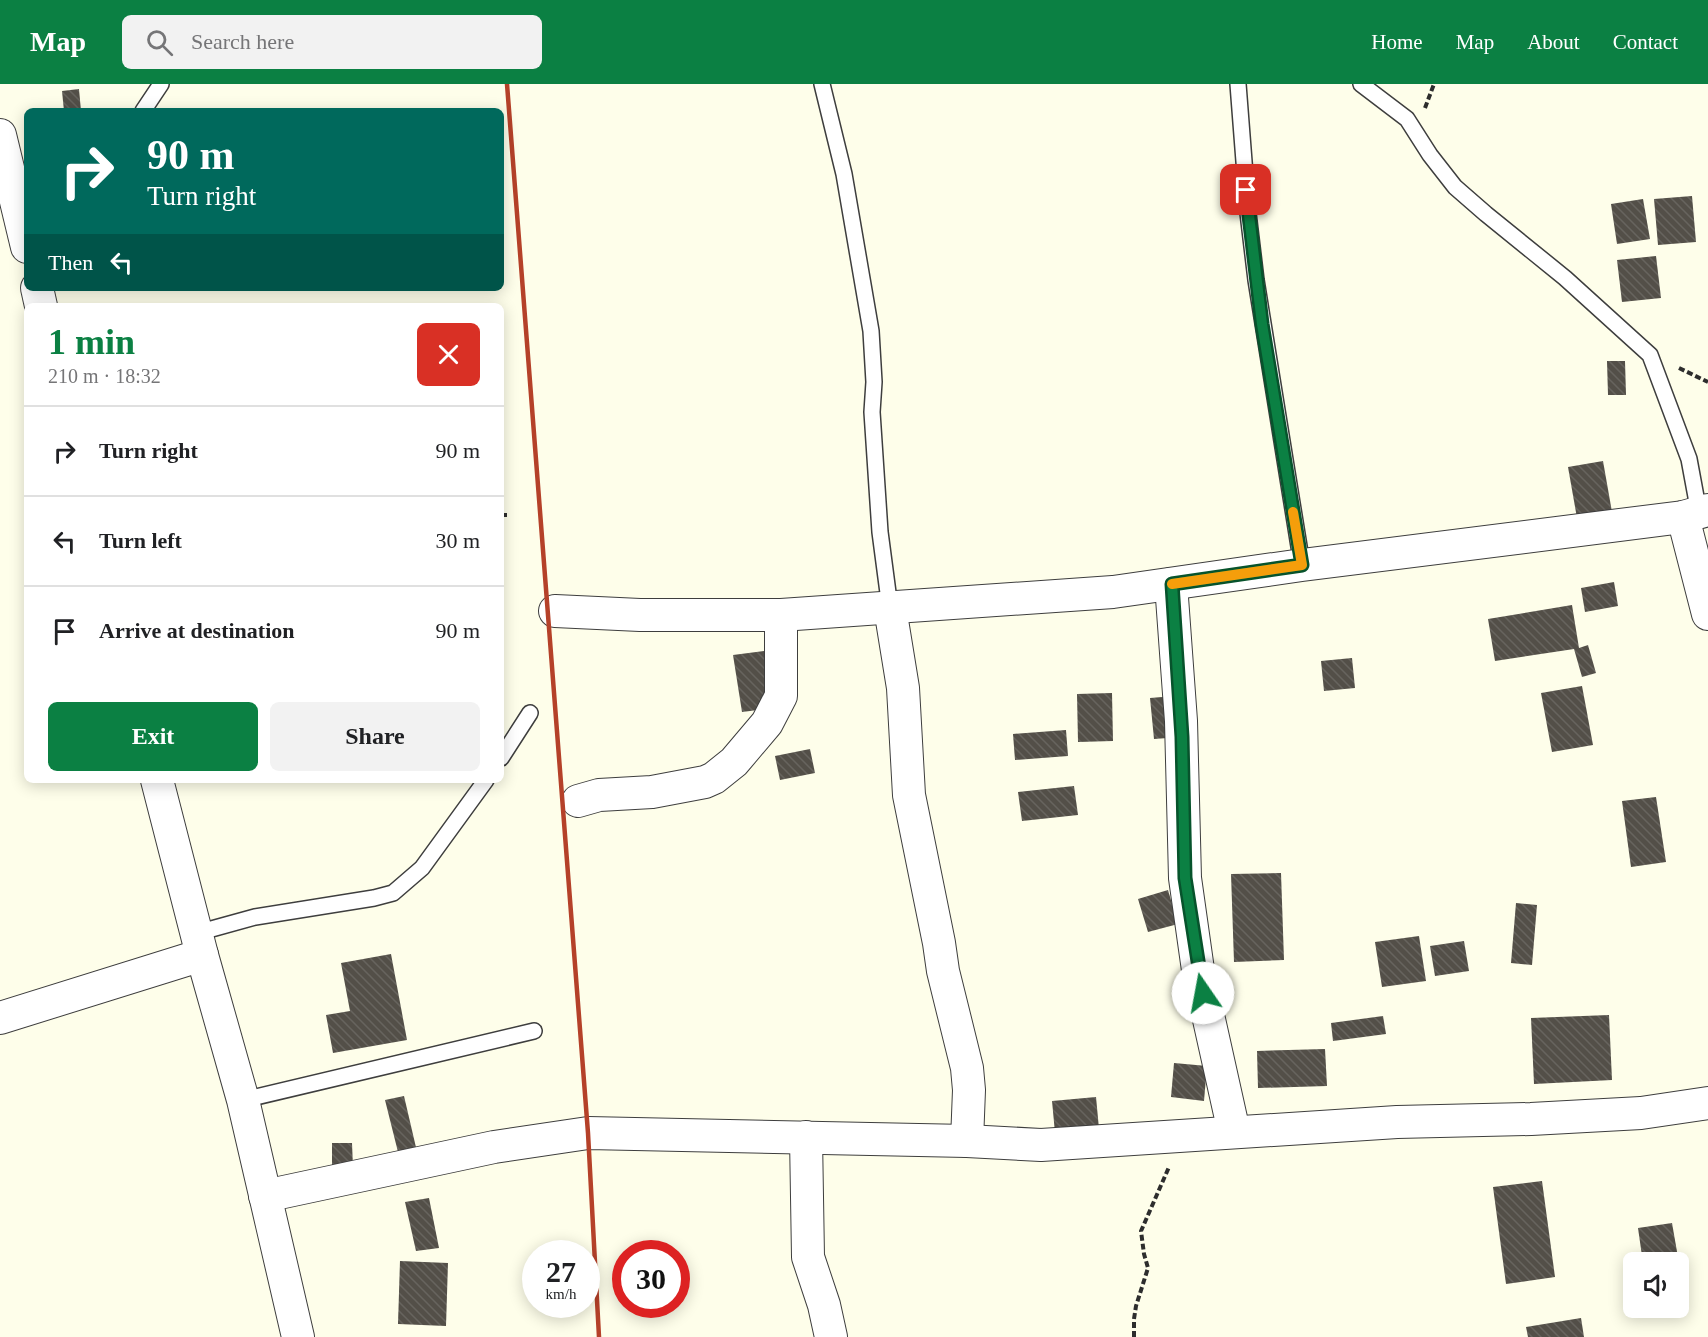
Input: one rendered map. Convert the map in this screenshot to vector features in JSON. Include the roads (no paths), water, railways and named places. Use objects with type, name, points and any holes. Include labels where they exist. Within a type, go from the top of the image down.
[{"type":"street","points":[[0,135],[24,235]]},
{"type":"street","points":[[555,611],[640,615],[781,615],[1113,592],[1696,514],[1708,614]]},
{"type":"street","points":[[1172,584],[1181,731],[1185,878],[1198,970],[1234,1132]]},
{"type":"street","points":[[890,608],[903,688],[909,795],[943,971],[967,1068],[969,1090],[967,1141]]},
{"type":"street","points":[[578,801],[599,795],[652,792],[699,783],[714,778],[734,762],[767,723],[781,696],[781,615]]},
{"type":"street","points":[[158,783],[243,1100],[298,1337]]},
{"type":"street","points":[[0,1017],[200,944]]},
{"type":"street","points":[[265,1196],[494,1147],[588,1134],[806,1137],[1041,1145],[1396,1122],[1531,1119],[1641,1113],[1708,1102]]},
{"type":"street","points":[[806,1137],[808,1257],[824,1305],[831,1337]]},
{"type":"lane","points":[[145,108],[161,84]]},
{"type":"lane","points":[[822,84],[843,174],[871,331],[874,382],[872,412],[880,532],[890,608]]},
{"type":"lane","points":[[1238,84],[1248,213],[1256,280],[1302,565]]},
{"type":"lane","points":[[1361,84],[1407,119],[1430,155],[1455,187],[1565,278],[1650,355],[1689,459],[1696,514]]},
{"type":"lane","points":[[504,753],[530,713]]},
{"type":"lane","points":[[200,944],[255,917],[374,898],[393,892],[422,868],[484,783]]},
{"type":"lane","points":[[243,1100],[534,1031]]},
{"type":"railway","points":[[507,84],[588,1133],[599,1337]]}]
